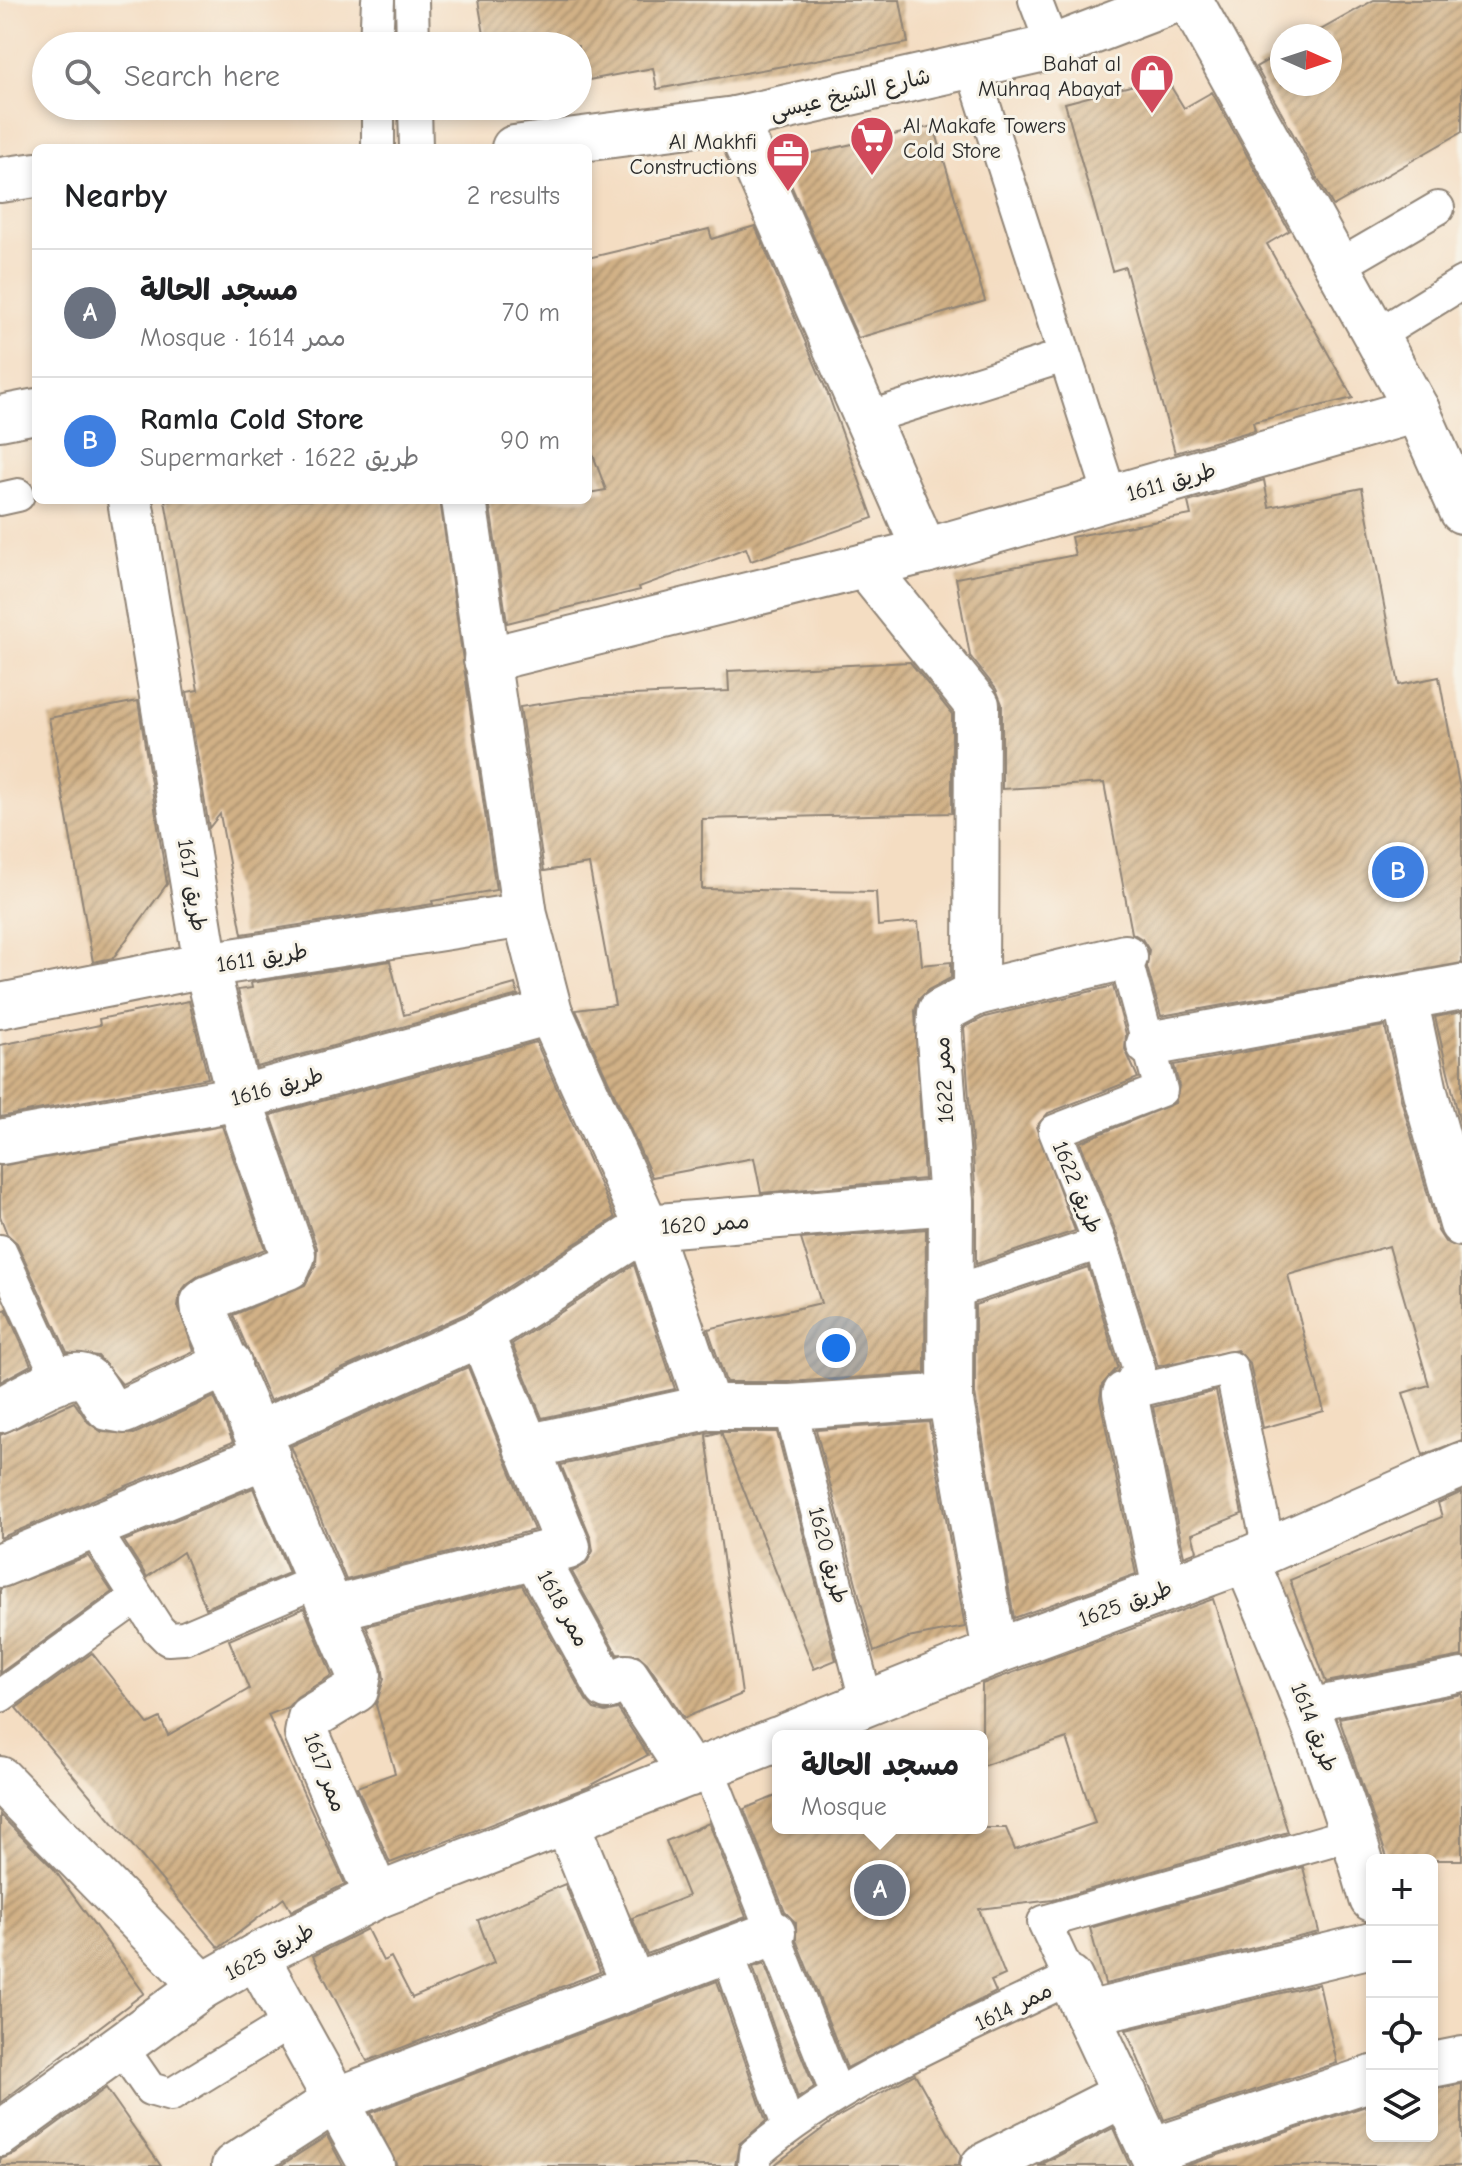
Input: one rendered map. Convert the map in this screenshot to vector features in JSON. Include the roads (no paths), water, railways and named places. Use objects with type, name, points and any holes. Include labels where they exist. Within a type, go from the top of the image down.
[{"type":"street","name":"شارع الشيخ عيسى","points":[[544,144],[735,119],[1053,47],[1176,0]]},
{"type":"street","points":[[1190,0],[1417,410],[1462,511]]},
{"type":"street","points":[[735,119],[925,551]]},
{"type":"street","points":[[0,180],[32,176]]},
{"type":"street","name":"طريق 1611","points":[[486,660],[925,551],[1417,410]]},
{"type":"street","points":[[0,418],[32,412]]},
{"type":"street","name":"طريق 1617","points":[[131,504],[206,965],[239,1098],[292,1262]]},
{"type":"street","points":[[465,504],[525,915],[550,1012]]},
{"type":"street","points":[[865,566],[977,705],[976,993]]},
{"type":"street","name":"طريق 1611","points":[[0,1006],[206,965],[525,915]]},
{"type":"street","name":"طريق 1622","points":[[976,993],[1125,957]]},
{"type":"street","points":[[1149,1044],[1462,987]]},
{"type":"street","name":"ممر 1622","points":[[976,993],[940,1012],[939,1038],[951,1202],[950,1396],[995,1652]]},
{"type":"street","points":[[1405,998],[1425,1092],[1459,1206]]},
{"type":"street","name":"طريق 1616","points":[[0,1142],[239,1098],[550,1012]]},
{"type":"street","name":"ممر 1620","points":[[550,1012],[647,1227],[951,1202]]},
{"type":"street","points":[[0,1565],[264,1444],[481,1334],[647,1227],[708,1407]]},
{"type":"street","name":"ممر 1617","points":[[292,1262],[203,1303],[326,1594],[360,1683],[356,1690],[310,1718],[307,1734],[377,1896]]},
{"type":"street","name":"ممر 1618","points":[[481,1334],[568,1547],[535,1556],[607,1687],[627,1677],[699,1771]]},
{"type":"street","points":[[0,1410],[59,1380],[79,1375],[86,1378],[108,1408],[124,1411],[229,1363]]},
{"type":"street","points":[[1125,1394],[1165,1589]]},
{"type":"street","points":[[526,1447],[708,1407],[790,1407],[950,1396]]},
{"type":"street","name":"طريق 1625","points":[[801,1730],[995,1652],[1258,1555],[1462,1465]]},
{"type":"street","name":"طريق 1614","points":[[1258,1555],[1307,1705],[1354,1833],[1366,1877]]},
{"type":"street","points":[[326,1594],[535,1556]]},
{"type":"street","name":"طريق 1625","points":[[0,2134],[203,1986],[256,1956],[377,1896],[772,1741]]},
{"type":"street","points":[[0,1779],[203,1986]]},
{"type":"street","points":[[567,1823],[633,1986]]},
{"type":"street","points":[[234,2166],[336,2100],[773,1933]]},
{"type":"street","points":[[1366,1946],[1078,1996],[1155,2158],[1366,2080]]},
{"type":"street","points":[[256,1956],[372,2166]]},
{"type":"street","points":[[1438,2064],[1462,2059]]},
{"type":"street","points":[[983,2166],[1125,2094]]},
{"type":"lane","points":[[377,32],[378,0]]},
{"type":"lane","points":[[412,0],[413,32]]},
{"type":"lane","points":[[1035,0],[1053,47]]},
{"type":"lane","points":[[971,65],[1111,498]]},
{"type":"lane","points":[[378,120],[378,144]]},
{"type":"lane","points":[[415,120],[416,144]]},
{"type":"lane","points":[[1337,267],[1438,208]]},
{"type":"lane","points":[[1376,336],[1462,283]]},
{"type":"lane","points":[[867,418],[1064,356]]},
{"type":"lane","name":"طريق 1622","points":[[1125,957],[1161,1090],[1055,1131],[1100,1243],[1139,1369],[1125,1394]]},
{"type":"lane","points":[[950,1293],[1100,1243]]},
{"type":"lane","points":[[0,1251],[59,1380]]},
{"type":"lane","points":[[1125,1394],[1231,1368],[1258,1555]]},
{"type":"lane","name":"طريق 1620","points":[[790,1407],[867,1704]]},
{"type":"lane","points":[[91,1525],[162,1636],[177,1640],[326,1594]]},
{"type":"lane","points":[[0,1696],[137,1597]]},
{"type":"lane","points":[[1307,1705],[1462,1675]]},
{"type":"lane","points":[[699,1771],[773,1933],[837,2094]]},
{"type":"lane","name":"ممر 1614","points":[[754,2166],[755,2154],[788,2126],[837,2094],[1078,1996],[1044,1922],[1354,1833]]},
{"type":"lane","points":[[727,1951],[788,2126]]},
{"type":"lane","points":[[121,2047],[150,2089],[171,2095],[292,2021]]},
{"type":"place","name":"Bahat al Muhraq Abayat","points":[[1152,115]]},
{"type":"place","name":"Al Makafe Towers Cold Store","points":[[872,177]]},
{"type":"place","name":"Al Makhfi Constructions","points":[[788,193]]},
{"type":"place","name":"Ramla Cold Store","points":[[1398,872]]},
{"type":"place","name":"مسجد الحالة","points":[[880,1890]]}]
